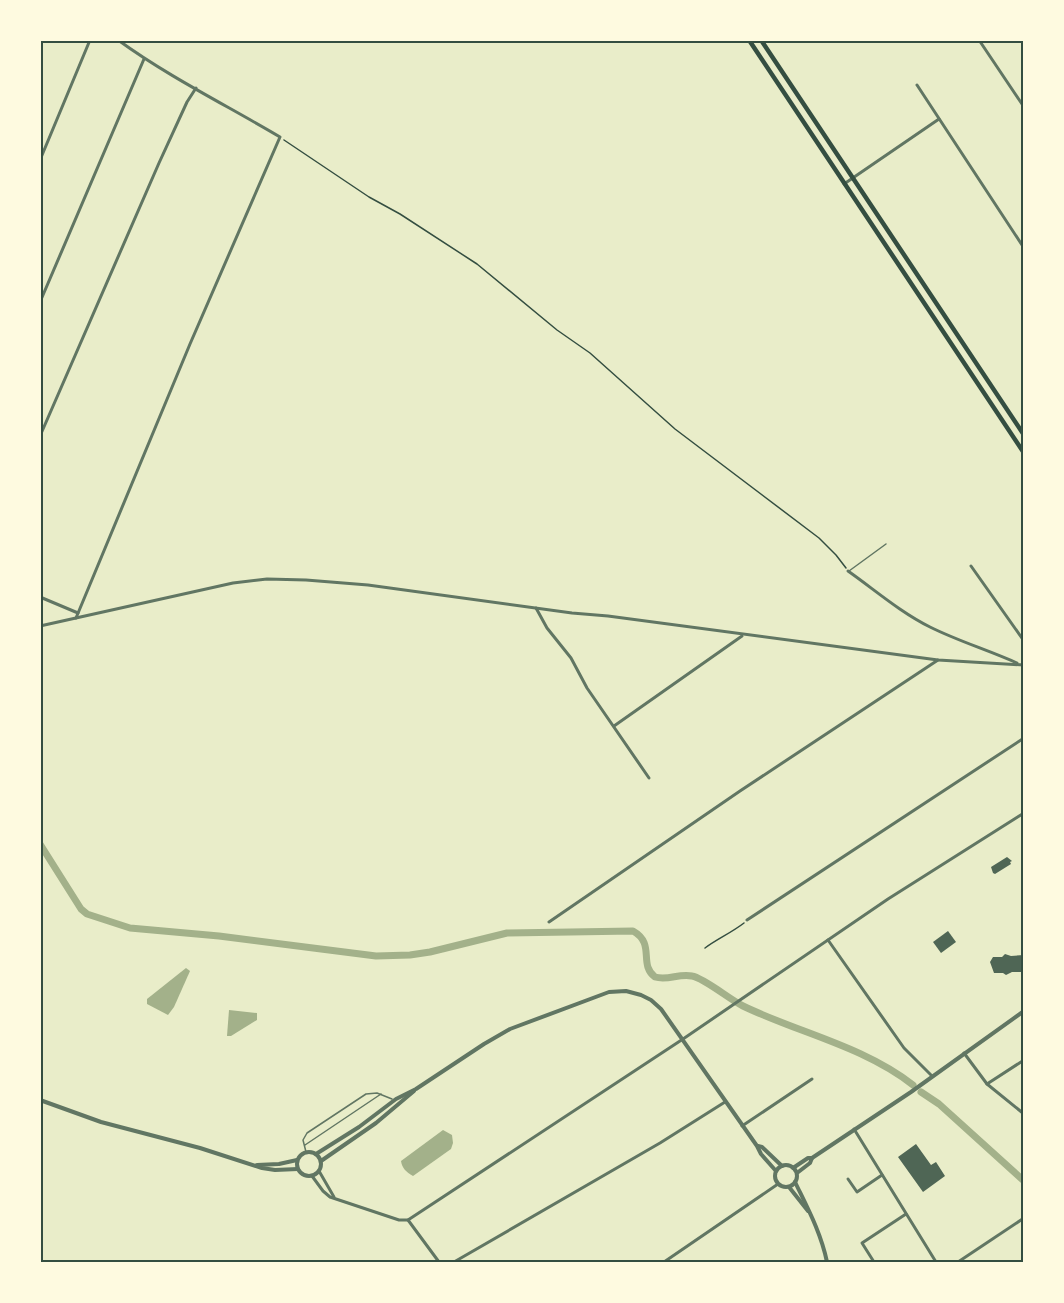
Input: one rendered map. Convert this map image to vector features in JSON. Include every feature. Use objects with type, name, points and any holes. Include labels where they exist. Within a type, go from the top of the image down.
[{"type":"main road","points":[[749,40],[1023,453]]},
{"type":"main road","points":[[761,40],[1023,433]]},
{"type":"street","points":[[40,160],[90,40]]},
{"type":"street","points":[[76,618],[190,344],[280,137],[144,59],[118,40]]},
{"type":"street","points":[[979,40],[1023,107]]},
{"type":"street","points":[[40,302],[144,59]]},
{"type":"street","points":[[917,85],[1023,249]]},
{"type":"street","points":[[40,436],[159,163],[187,102],[196,88]]},
{"type":"street","points":[[844,184],[939,119]]},
{"type":"street","points":[[971,566],[1023,640]]},
{"type":"street","points":[[848,571],[914,618],[964,643],[1022,665]]},
{"type":"street","points":[[40,626],[233,583],[267,579],[306,579],[369,585],[938,660],[1022,665]]},
{"type":"street","points":[[40,597],[78,613]]},
{"type":"street","points":[[536,608],[547,628],[571,658],[587,688],[649,778]]},
{"type":"street","points":[[614,726],[744,635]]},
{"type":"street","points":[[549,922],[740,791],[938,660]]},
{"type":"street","points":[[747,920],[1023,738]]},
{"type":"street","points":[[312,1176],[324,1192],[336,1198],[399,1220],[408,1220],[740,1001],[828,939],[994,830],[1023,814]]},
{"type":"street","points":[[828,939],[904,1047],[932,1076]]},
{"type":"street","points":[[316,1154],[364,1124],[393,1101],[416,1089],[503,1032],[609,992],[634,992],[651,1000],[665,1013],[761,1154],[776,1171]]},
{"type":"street","points":[[793,1168],[808,1158],[812,1158],[1023,1011]]},
{"type":"street","points":[[964,1053],[987,1084],[1023,1114]]},
{"type":"street","points":[[987,1084],[1023,1060]]},
{"type":"street","points":[[742,1126],[812,1079]]},
{"type":"street","points":[[336,1198],[319,1172],[321,1161],[376,1123],[416,1089]]},
{"type":"street","points":[[40,1100],[101,1122],[271,1170],[298,1169]]},
{"type":"street","points":[[454,1263],[660,1143],[725,1102]]},
{"type":"street","points":[[854,1129],[936,1263]]},
{"type":"street","points":[[757,1146],[782,1166],[793,1168],[797,1173]]},
{"type":"street","points":[[253,1164],[279,1164],[298,1159],[306,1152],[316,1154],[321,1161]]},
{"type":"street","points":[[789,1187],[795,1182],[797,1173],[810,1163],[812,1158]]},
{"type":"street","points":[[298,1159],[298,1169],[304,1175],[312,1176],[319,1172]]},
{"type":"street","points":[[778,1184],[775,1177],[776,1171],[782,1166]]},
{"type":"street","points":[[848,1179],[857,1192],[882,1175]]},
{"type":"street","points":[[795,1182],[821,1238],[827,1263]]},
{"type":"street","points":[[664,1263],[778,1184],[789,1187],[810,1214]]},
{"type":"street","points":[[874,1263],[862,1243],[907,1214]]},
{"type":"street","points":[[958,1263],[1023,1218]]},
{"type":"street","points":[[408,1220],[439,1263]]},
{"type":"lane","points":[[848,571],[886,544]]},
{"type":"lane","points":[[306,1152],[304,1139],[307,1133],[362,1096],[373,1092],[382,1094],[393,1101]]},
{"type":"lane","points":[[304,1146],[382,1094]]},
{"type":"path","points":[[280,137],[369,197],[400,214],[477,264],[557,330],[590,353],[675,429],[819,538],[848,571]]},
{"type":"path","points":[[705,948],[724,938],[747,920]]},
{"type":"shaded area","points":[[186,968],[190,971],[168,1015],[147,1004],[147,999]]},
{"type":"shaded area","points":[[229,1010],[257,1013],[257,1020],[231,1036],[227,1036]]},
{"type":"shaded area","points":[[443,1130],[452,1135],[451,1149],[413,1176],[406,1171],[401,1161]]},
{"type":"building","points":[[1007,857],[1012,861],[1011,864],[993,873],[991,867]]},
{"type":"building","points":[[948,931],[956,942],[941,953],[933,942]]},
{"type":"building","points":[[1005,954],[1024,955],[1024,972],[1012,972],[1006,975],[994,973],[990,962],[993,957],[1002,957]]},
{"type":"building","points":[[916,1144],[931,1165],[936,1162],[945,1176],[923,1192],[898,1157]]},
{"type":"waterway","points":[[40,844],[81,909],[87,914],[130,928],[219,936],[376,956],[430,952],[507,933],[633,931],[644,942],[648,966],[655,977],[687,975],[697,978],[743,1006],[852,1050],[894,1072],[913,1085]]},
{"type":"waterway","points":[[921,1092],[939,1104],[1024,1181]]}]
